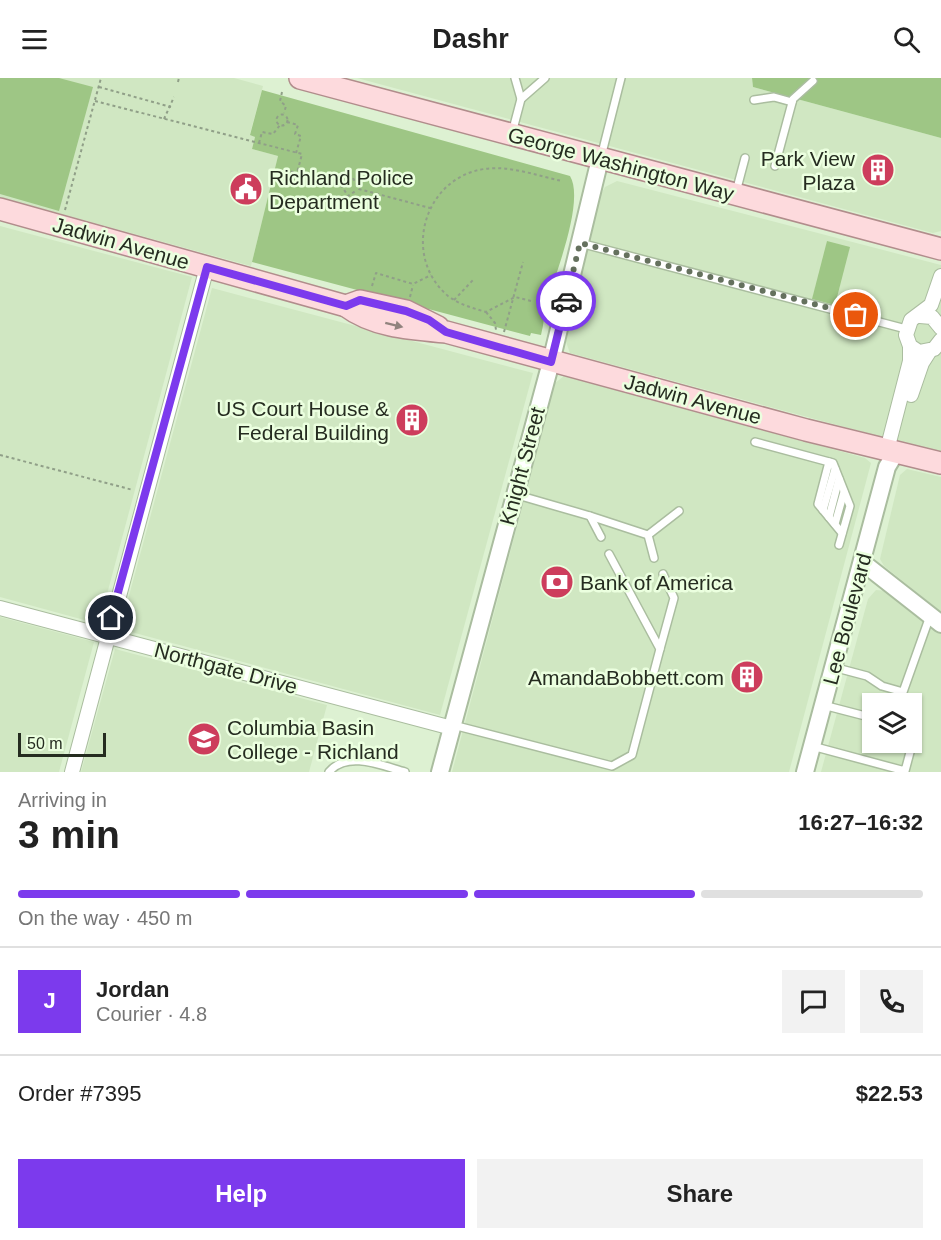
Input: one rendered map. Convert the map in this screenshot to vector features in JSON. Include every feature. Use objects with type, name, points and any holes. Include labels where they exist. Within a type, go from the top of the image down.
[{"type":"main road","name":"George Washington Way","points":[[300,78],[941,249]]},
{"type":"main road","name":"Jadwin Avenue","points":[[0,209],[346,306],[360,300],[406,311],[429,320],[446,332],[551,362],[890,456],[941,463]]},
{"type":"street","name":"Knight Street","points":[[440,772],[551,362],[600,159]]},
{"type":"street","points":[[72,772],[106,636],[207,267]]},
{"type":"street","points":[[906,329],[911,320],[920,316],[932,305],[941,276]]},
{"type":"street","points":[[920,316],[932,317],[941,328]]},
{"type":"street","name":"Lee Boulevard","points":[[805,772],[890,456],[908,370],[910,346],[906,329]]},
{"type":"street","name":"Lee Boulevard","points":[[890,456],[916,378],[929,352],[941,340]]},
{"type":"street","points":[[910,346],[919,352],[929,352]]},
{"type":"street","points":[[862,562],[936,620]]},
{"type":"street","name":"Northgate Drive","points":[[0,608],[452,727]]},
{"type":"lane","points":[[514,78],[521,99]]},
{"type":"lane","points":[[511,135],[521,99],[545,78]]},
{"type":"lane","points":[[600,159],[621,78]]},
{"type":"lane","points":[[775,166],[792,102],[813,81]]},
{"type":"lane","points":[[754,100],[774,97],[792,102]]},
{"type":"lane","points":[[736,195],[745,158]]},
{"type":"lane","points":[[580,243],[906,329]]},
{"type":"lane","points":[[755,442],[829,462],[835,469],[850,506],[839,545]]},
{"type":"lane","points":[[829,462],[818,504],[842,533]]},
{"type":"lane","points":[[823,510],[835,469]]},
{"type":"lane","points":[[829,517],[839,479]]},
{"type":"lane","points":[[835,524],[844,492]]},
{"type":"lane","points":[[514,494],[648,535]]},
{"type":"lane","points":[[648,535],[679,511]]},
{"type":"lane","points":[[590,516],[601,537]]},
{"type":"lane","points":[[648,535],[654,558]]},
{"type":"lane","points":[[609,554],[660,650]]},
{"type":"lane","points":[[452,727],[612,766],[632,755],[674,598],[663,574]]},
{"type":"lane","points":[[834,667],[867,676],[882,686],[903,692],[936,620]]},
{"type":"lane","points":[[823,705],[862,715]]},
{"type":"lane","points":[[812,746],[904,771],[909,753]]},
{"type":"lane","points":[[329,772],[339,763],[356,761],[405,772]]},
{"type":"path","points":[[64,213],[101,78]]},
{"type":"path","points":[[99,87],[171,107]]},
{"type":"path","points":[[282,92],[280,101],[286,106],[284,114],[287,122]]},
{"type":"path","points":[[164,119],[174,97]]},
{"type":"path","points":[[95,101],[302,154],[297,173]]},
{"type":"path","points":[[280,125],[278,117],[284,114]]},
{"type":"path","points":[[259,143],[262,132],[273,134],[280,125],[287,122],[298,125],[295,134],[301,136],[296,153]]},
{"type":"path","points":[[496,330],[495,323],[486,312],[454,300],[431,275],[422,244],[424,224],[430,208],[447,186],[465,174],[484,169],[502,169],[562,181]]},
{"type":"path","points":[[285,170],[341,185],[348,196],[359,189]]},
{"type":"path","points":[[341,185],[353,178],[359,189],[430,208]]},
{"type":"path","points":[[504,332],[523,262]]},
{"type":"path","points":[[369,296],[376,273],[413,284],[431,275]]},
{"type":"path","points":[[454,300],[473,280]]},
{"type":"path","points":[[486,312],[513,298],[531,301]]},
{"type":"path","points":[[0,455],[145,493]]},
{"type":"shaded area","points":[[0,78],[234,78],[263,86],[250,134],[255,137],[252,149],[278,156],[251,266],[0,197]]},
{"type":"shaded area","points":[[357,78],[752,78],[753,87],[941,138],[941,231],[933,233]]},
{"type":"shaded area","points":[[617,181],[941,265],[941,453],[570,353],[566,342],[601,194],[605,187]]},
{"type":"shaded area","points":[[0,226],[192,277],[99,624],[0,597]]},
{"type":"shaded area","points":[[212,288],[533,373],[440,715],[120,629]]},
{"type":"shaded area","points":[[564,376],[865,458],[871,463],[789,772],[452,772],[555,383]]},
{"type":"shaded area","points":[[907,469],[941,477],[941,612],[884,566],[880,559],[900,475]]},
{"type":"shaded area","points":[[876,590],[887,591],[941,634],[941,772],[821,772],[868,599]]},
{"type":"shaded area","points":[[0,617],[94,642],[59,772],[0,772]]},
{"type":"shaded area","name":"Columbia Basin College - Richland","points":[[115,649],[327,705],[309,772],[81,772]]},
{"type":"green space","points":[[0,78],[59,78],[93,87],[59,211],[0,194]]},
{"type":"green space","points":[[752,78],[941,78],[941,138],[753,87]]},
{"type":"green space","points":[[262,90],[570,176],[574,187],[571,220],[547,303],[541,335],[531,333],[530,336],[252,262],[278,156],[252,149],[255,137],[250,135]]},
{"type":"green space","points":[[827,241],[850,247],[835,305],[812,299]]},
{"type":"way so far","points":[[566,301],[580,243],[856,315]]},
{"type":"place","name":"Park View Plaza","points":[[878,170]]},
{"type":"place","name":"Richland Police Department","points":[[246,189]]},
{"type":"place","name":"US Court House & Federal Building","points":[[412,420]]},
{"type":"place","name":"Bank of America","points":[[557,582]]},
{"type":"place","name":"AmandaBobbett.com","points":[[747,677]]},
{"type":"place","name":"Columbia Basin College - Richland","points":[[204,739]]},
{"type":"route","points":[[111,618],[207,267],[346,306],[360,300],[406,311],[429,320],[446,332],[551,362],[566,301]]}]
